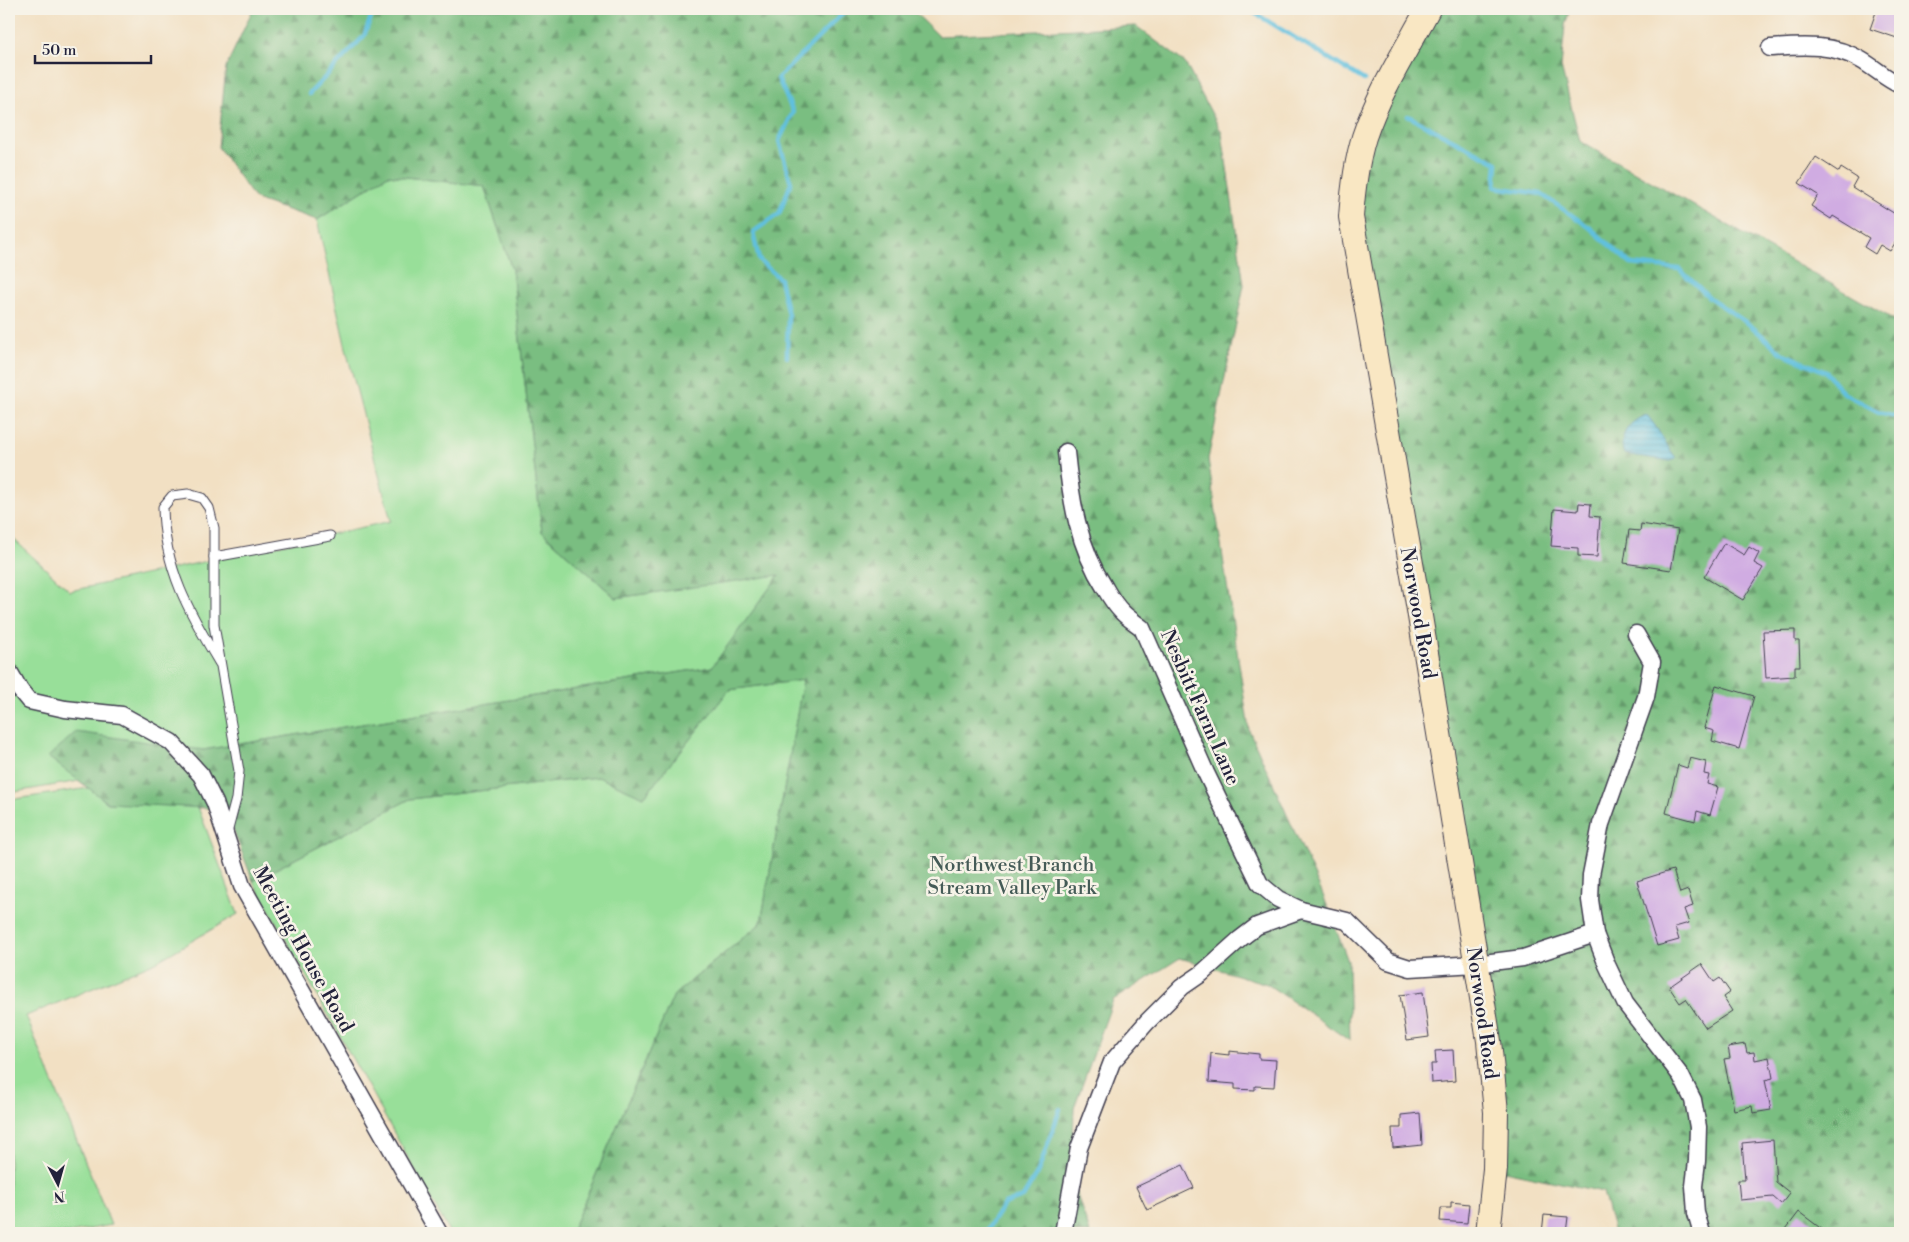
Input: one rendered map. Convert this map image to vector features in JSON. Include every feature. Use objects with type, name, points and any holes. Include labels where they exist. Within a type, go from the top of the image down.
[{"type":"street","name":"Norwood Road","points":[[1428,9],[1383,94],[1364,137],[1354,182],[1351,217],[1418,604],[1489,1041],[1496,1112],[1495,1169],[1488,1233]]},
{"type":"street","points":[[1770,48],[1814,46],[1841,50],[1861,60],[1900,85]]},
{"type":"street","name":"Nesbitt Farm Lane","points":[[1066,452],[1071,500],[1085,551],[1096,574],[1123,613],[1142,628],[1206,773],[1260,884],[1278,899],[1301,910],[1347,921],[1388,961],[1410,968],[1476,964],[1523,958],[1595,934]]},
{"type":"street","points":[[1636,634],[1652,662],[1646,697],[1601,824],[1591,875],[1590,900],[1595,934],[1625,1003],[1681,1076],[1693,1100],[1698,1127],[1694,1186],[1696,1212],[1702,1233]]},
{"type":"street","name":"Meeting House Road","points":[[9,671],[29,701],[65,709],[122,715],[171,742],[201,775],[215,803],[242,886],[439,1233]]},
{"type":"street","points":[[1063,1233],[1079,1148],[1112,1062],[1147,1022],[1182,988],[1201,974],[1240,939],[1257,926],[1301,910]]},
{"type":"lane","points":[[220,664],[190,613],[174,574],[163,530],[163,507],[172,496],[188,494],[202,498],[209,508],[214,528],[214,625],[238,772],[236,799],[226,838]]},
{"type":"lane","points":[[214,557],[330,536]]},
{"type":"green space","name":"Northwest Branch Stream Valley Park","points":[[253,9],[911,9],[939,36],[1136,26],[1185,63],[1222,133],[1244,285],[1208,459],[1249,730],[1323,895],[1348,961],[1350,1041],[1267,984],[1180,958],[1113,1000],[1074,1108],[1072,1180],[1090,1233],[573,1233],[572,1230],[674,995],[761,923],[803,680],[729,690],[644,797],[598,777],[410,799],[253,881],[225,809],[108,803],[48,757],[76,732],[203,750],[712,667],[779,575],[616,598],[542,532],[512,270],[484,186],[388,175],[317,220],[255,199],[218,147],[226,67]]},
{"type":"green space","points":[[1428,9],[1570,9],[1565,25],[1561,67],[1580,141],[1900,323],[1900,1233],[1614,1233],[1603,1192],[1495,1169],[1496,1112],[1351,217],[1383,94]]},
{"type":"green space","points":[[388,175],[484,186],[512,270],[542,532],[616,598],[780,574],[712,667],[203,750],[198,749],[202,760],[9,793],[9,535],[70,591],[391,521],[347,353],[317,220]]},
{"type":"green space","points":[[803,680],[761,923],[674,995],[572,1230],[550,1233],[450,1233],[253,881],[410,799],[599,777],[644,797],[729,690]]},
{"type":"green space","points":[[89,788],[108,803],[198,807],[238,914],[156,962],[26,1016],[111,1225],[70,1233],[9,1233],[9,800]]},
{"type":"water","points":[[1647,415],[1676,458],[1670,461],[1624,454],[1622,441],[1626,430],[1635,421]]},
{"type":"building","points":[[1877,9],[1900,9],[1900,39],[1870,29]]},
{"type":"building","points":[[1816,157],[1839,172],[1841,168],[1857,178],[1852,187],[1900,217],[1900,235],[1890,251],[1880,245],[1875,254],[1864,247],[1869,238],[1833,216],[1831,219],[1811,206],[1818,195],[1799,183]]},
{"type":"building","points":[[1579,503],[1591,504],[1590,516],[1600,517],[1597,557],[1578,556],[1578,548],[1551,546],[1554,509],[1578,511]]},
{"type":"building","points":[[1641,524],[1678,530],[1671,570],[1624,563],[1629,530],[1640,531]]},
{"type":"building","points":[[1724,543],[1744,555],[1749,547],[1759,553],[1754,563],[1763,568],[1743,600],[1704,577]]},
{"type":"building","points":[[1795,630],[1795,641],[1799,641],[1800,666],[1795,666],[1795,676],[1766,678],[1763,631]]},
{"type":"building","points":[[1716,685],[1754,696],[1739,749],[1712,741],[1714,731],[1704,728]]},
{"type":"building","points":[[1690,758],[1706,762],[1704,774],[1709,775],[1707,784],[1718,787],[1710,815],[1697,811],[1695,821],[1666,813],[1678,765],[1687,768]]},
{"type":"building","points":[[1673,870],[1680,893],[1688,890],[1693,906],[1684,909],[1689,923],[1675,927],[1679,940],[1657,946],[1637,881]]},
{"type":"building","points":[[1702,964],[1714,982],[1720,978],[1730,992],[1723,997],[1732,1011],[1706,1028],[1686,999],[1680,1003],[1669,987]]},
{"type":"building","points":[[1423,992],[1429,1037],[1407,1040],[1400,995]]},
{"type":"building","points":[[1745,1044],[1747,1053],[1754,1052],[1755,1060],[1769,1057],[1773,1078],[1765,1080],[1771,1110],[1753,1113],[1752,1106],[1734,1110],[1724,1059],[1730,1058],[1728,1047]]},
{"type":"building","points":[[1453,1050],[1455,1081],[1432,1083],[1431,1064],[1436,1064],[1435,1051]]},
{"type":"building","points":[[1229,1051],[1259,1054],[1259,1059],[1276,1060],[1274,1087],[1255,1086],[1255,1090],[1235,1089],[1235,1084],[1209,1082],[1211,1053],[1229,1055]]},
{"type":"building","points":[[1420,1113],[1422,1145],[1393,1148],[1392,1128],[1401,1128],[1401,1115]]},
{"type":"building","points":[[1773,1140],[1776,1182],[1790,1193],[1781,1204],[1773,1197],[1740,1200],[1738,1180],[1745,1180],[1742,1143]]},
{"type":"building","points":[[1183,1165],[1194,1188],[1147,1210],[1136,1187]]},
{"type":"building","points":[[1451,1202],[1469,1204],[1467,1223],[1440,1221],[1441,1208],[1451,1208]]},
{"type":"building","points":[[1799,1212],[1827,1233],[1783,1233]]},
{"type":"building","points":[[1544,1215],[1568,1217],[1566,1233],[1542,1233]]},
{"type":"waterway","points":[[309,94],[364,36],[374,9]]},
{"type":"waterway","points":[[787,357],[788,315],[780,279],[759,260],[753,232],[779,214],[791,183],[779,141],[793,112],[778,78],[847,9]]},
{"type":"waterway","points":[[1248,9],[1364,80]]},
{"type":"waterway","points":[[1408,116],[1497,163],[1495,187],[1541,194],[1589,227],[1631,264],[1679,269],[1710,298],[1750,325],[1782,353],[1826,372],[1843,393],[1879,412],[1900,417]]},
{"type":"waterway","points":[[985,1233],[1004,1204],[1023,1197],[1038,1172],[1060,1109]]}]
